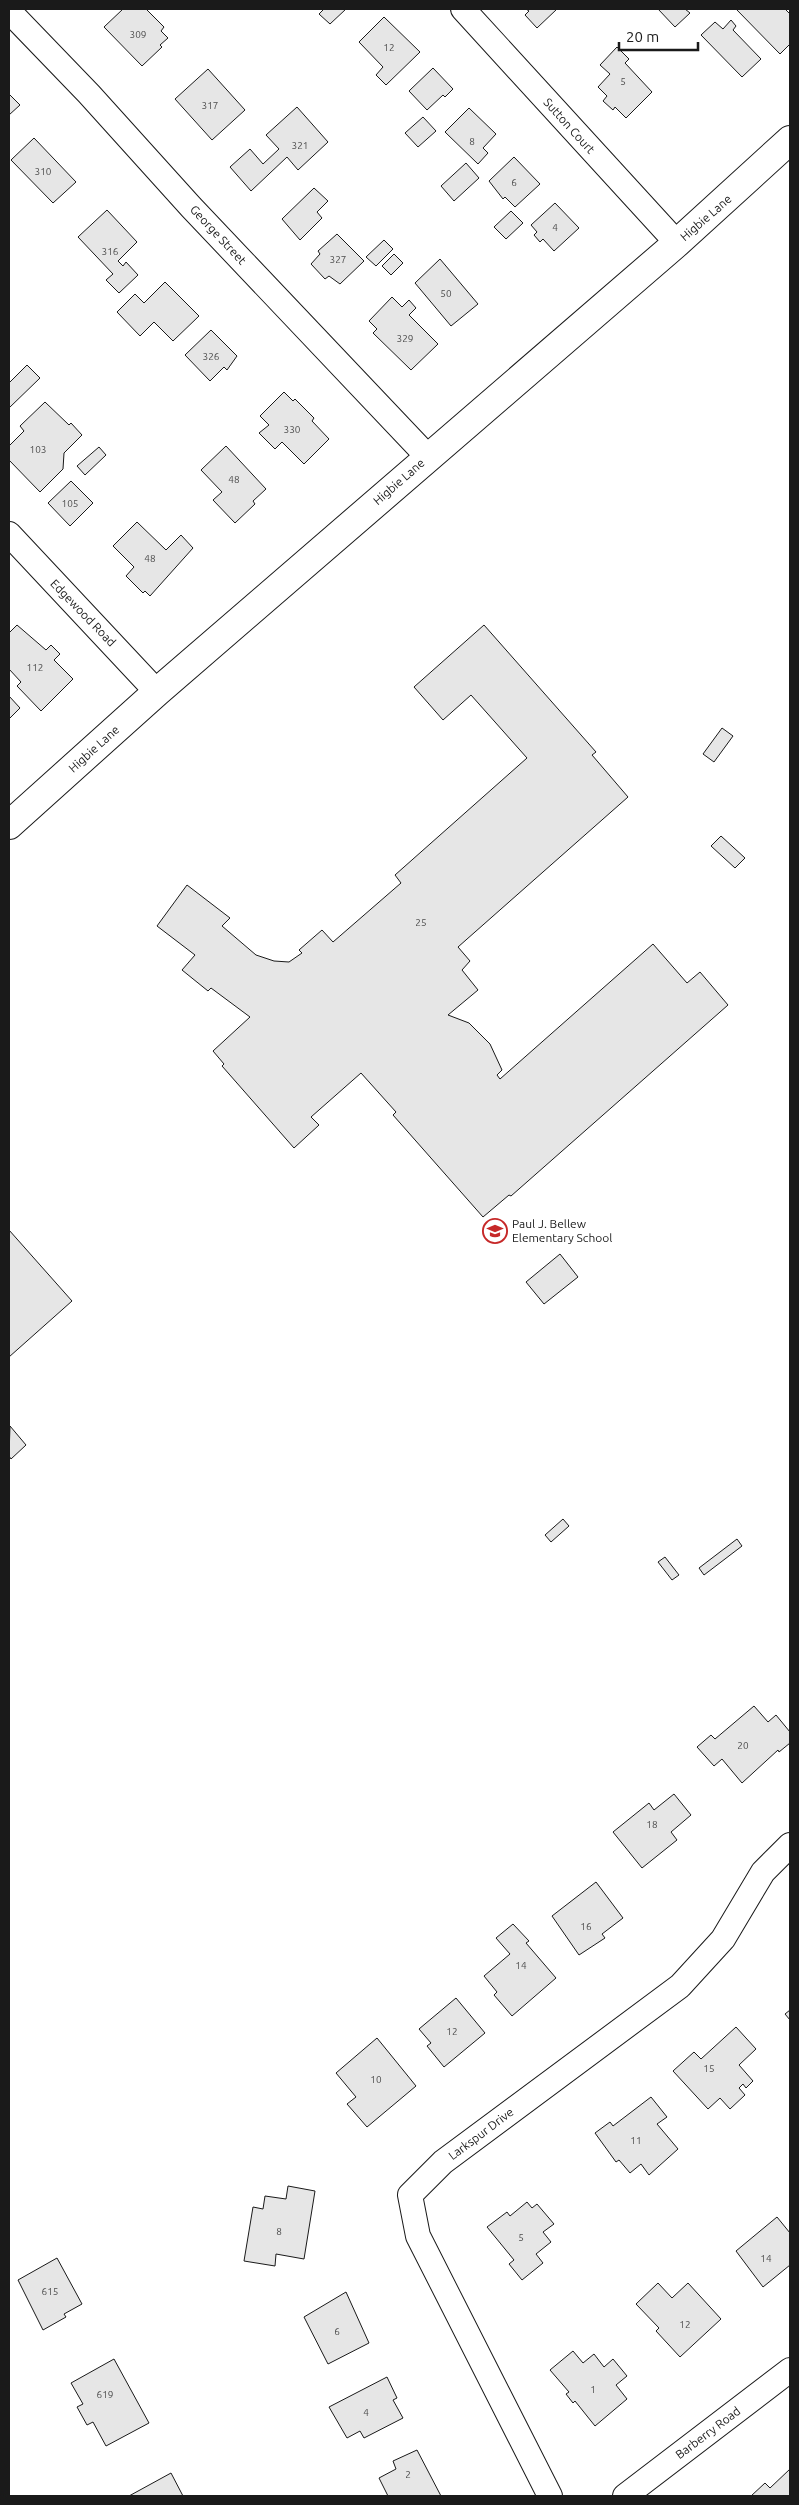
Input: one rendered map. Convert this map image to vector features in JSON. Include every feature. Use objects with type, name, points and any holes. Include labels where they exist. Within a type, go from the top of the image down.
[{"type":"main road","name":"Higbie Lane","points":[[9,825],[157,692],[676,243],[787,150]]},
{"type":"street","name":"Sutton Court","points":[[462,9],[676,243]]},
{"type":"street","name":"George Street","points":[[9,11],[89,94],[191,207],[428,457]]},
{"type":"street","name":"Edgewood Road","points":[[9,534],[157,692]]},
{"type":"street","name":"Larkspur Drive","points":[[550,2496],[418,2236],[410,2195],[443,2162],[680,1986],[724,1939],[763,1872],[790,1845]]},
{"type":"street","name":"Barberry Road","points":[[625,2496],[790,2370]]},
{"type":"building","points":[[123,9],[146,9],[164,27],[161,31],[168,38],[160,45],[162,47],[142,66],[104,27]]},
{"type":"building","points":[[324,9],[346,9],[330,24],[319,14]]},
{"type":"building","points":[[526,9],[557,9],[537,28],[525,15],[529,11]]},
{"type":"building","points":[[658,9],[685,9],[690,13],[675,27]]},
{"type":"building","points":[[736,9],[785,9],[790,14],[790,44],[780,54]]},
{"type":"building","points":[[384,17],[420,52],[386,85],[376,75],[383,67],[359,42]]},
{"type":"building","points":[[731,20],[736,26],[733,30],[761,59],[742,77],[701,35],[715,22],[723,29]]},
{"type":"building","points":[[617,47],[629,59],[625,63],[652,92],[626,118],[615,107],[613,110],[603,101],[607,96],[598,87],[610,74],[600,65]]},
{"type":"building","points":[[433,68],[453,89],[445,97],[443,95],[427,110],[409,91]]},
{"type":"building","points":[[208,69],[245,110],[212,140],[175,99]]},
{"type":"building","points":[[9,94],[20,105],[9,115]]},
{"type":"building","points":[[297,107],[328,142],[298,170],[287,157],[251,191],[230,167],[250,149],[263,164],[279,149],[266,135]]},
{"type":"building","points":[[469,108],[496,134],[483,148],[488,153],[478,164],[445,132]]},
{"type":"building","points":[[423,117],[436,131],[418,147],[405,133]]},
{"type":"building","points":[[34,138],[76,182],[53,203],[11,160]]},
{"type":"building","points":[[514,157],[540,184],[515,207],[505,197],[503,199],[489,181]]},
{"type":"building","points":[[466,163],[479,178],[454,201],[441,186]]},
{"type":"building","points":[[314,188],[328,201],[317,212],[322,218],[300,240],[282,219]]},
{"type":"building","points":[[555,203],[579,228],[554,251],[543,239],[540,242],[534,235],[537,232],[531,225]]},
{"type":"building","points":[[107,210],[137,242],[118,261],[123,266],[126,262],[138,275],[119,293],[106,280],[113,274],[78,237]]},
{"type":"building","points":[[511,211],[523,223],[506,239],[494,227]]},
{"type":"building","points":[[337,234],[364,261],[340,284],[329,276],[325,279],[311,264],[320,254],[318,251]]},
{"type":"building","points":[[384,240],[393,249],[376,266],[366,257]]},
{"type":"building","points":[[394,254],[403,263],[391,275],[382,266]]},
{"type":"building","points":[[440,259],[478,304],[451,326],[415,283]]},
{"type":"building","points":[[165,282],[199,316],[173,341],[154,322],[140,336],[117,312],[135,294],[144,303]]},
{"type":"building","points":[[392,297],[402,307],[409,300],[416,308],[409,315],[438,344],[411,370],[373,333],[377,329],[369,321]]},
{"type":"building","points":[[211,330],[237,356],[227,370],[224,367],[210,381],[185,355]]},
{"type":"building","points":[[27,365],[40,378],[9,408],[9,383]]},
{"type":"building","points":[[284,392],[293,401],[295,399],[314,418],[312,421],[329,439],[304,464],[282,442],[275,449],[259,433],[269,425],[260,416]]},
{"type":"building","points":[[45,402],[69,425],[71,423],[82,435],[64,453],[63,469],[40,492],[9,460],[9,446],[24,431],[20,426]]},
{"type":"building","points":[[226,446],[266,489],[253,501],[255,504],[235,523],[213,500],[222,492],[201,470]]},
{"type":"building","points":[[99,447],[106,455],[85,475],[77,466]]},
{"type":"building","points":[[71,481],[93,503],[70,526],[48,503]]},
{"type":"building","points":[[137,522],[166,550],[181,535],[193,548],[150,596],[145,591],[143,593],[126,576],[134,567],[113,546]]},
{"type":"building","points":[[17,625],[46,650],[51,645],[60,654],[54,660],[73,679],[41,711],[17,686],[21,682],[9,669],[9,633]]},
{"type":"building","points":[[484,625],[596,752],[592,755],[628,797],[458,947],[470,961],[462,970],[478,990],[448,1015],[469,1023],[490,1044],[502,1070],[497,1075],[500,1079],[653,944],[687,983],[700,972],[728,1005],[511,1196],[509,1195],[483,1217],[393,1115],[396,1112],[361,1073],[311,1117],[319,1125],[294,1148],[222,1066],[224,1064],[213,1051],[250,1017],[211,988],[208,991],[182,970],[195,955],[157,926],[187,885],[230,918],[222,926],[256,955],[274,961],[289,962],[302,953],[299,950],[322,930],[333,942],[401,883],[395,875],[527,758],[471,695],[443,720],[414,687]]},
{"type":"building","points":[[9,696],[20,708],[9,719]]},
{"type":"building","points":[[722,728],[733,736],[714,762],[703,754]]},
{"type":"building","points":[[721,836],[745,858],[735,868],[711,846]]},
{"type":"building","points":[[9,1230],[72,1301],[9,1357]]},
{"type":"building","points":[[560,1254],[578,1277],[544,1304],[526,1282]]},
{"type":"building","points":[[10,1426],[26,1445],[11,1459],[9,1456]]},
{"type":"building","points":[[563,1519],[569,1526],[551,1542],[545,1535]]},
{"type":"building","points":[[737,1539],[742,1546],[704,1575],[699,1568]]},
{"type":"building","points":[[665,1557],[679,1575],[672,1580],[658,1562]]},
{"type":"building","points":[[754,1706],[768,1722],[776,1715],[790,1732],[790,1743],[779,1752],[778,1750],[742,1783],[722,1759],[714,1766],[697,1747],[711,1735],[715,1739]]},
{"type":"building","points":[[674,1794],[691,1815],[671,1832],[677,1840],[642,1868],[613,1832],[649,1803],[654,1810]]},
{"type":"building","points":[[596,1882],[623,1918],[602,1934],[605,1938],[579,1955],[552,1916]]},
{"type":"building","points":[[513,1924],[529,1941],[526,1943],[556,1978],[512,2016],[494,1995],[497,1992],[484,1976],[510,1954],[496,1938]]},
{"type":"building","points":[[456,1998],[485,2033],[444,2067],[427,2046],[431,2043],[419,2029]]},
{"type":"building","points":[[790,2010],[790,2020],[785,2014]]},
{"type":"building","points":[[736,2027],[756,2049],[739,2065],[753,2081],[746,2088],[743,2084],[739,2088],[745,2095],[730,2109],[720,2098],[708,2109],[673,2071],[694,2052],[701,2059]]},
{"type":"building","points":[[377,2038],[416,2086],[367,2127],[347,2104],[356,2097],[336,2073]]},
{"type":"building","points":[[651,2097],[667,2117],[657,2124],[678,2149],[649,2175],[641,2164],[630,2173],[619,2160],[616,2162],[595,2133],[610,2122],[613,2126]]},
{"type":"building","points":[[288,2186],[315,2191],[304,2259],[276,2254],[275,2266],[244,2261],[253,2207],[263,2209],[265,2196],[286,2199]]},
{"type":"building","points":[[527,2202],[532,2208],[537,2204],[554,2224],[543,2232],[551,2242],[536,2254],[543,2263],[522,2280],[509,2264],[514,2260],[487,2227],[507,2212],[510,2216]]},
{"type":"building","points":[[777,2217],[790,2233],[790,2265],[763,2287],[736,2251]]},
{"type":"building","points":[[57,2258],[82,2304],[64,2314],[66,2317],[43,2330],[18,2280]]},
{"type":"building","points":[[658,2283],[672,2298],[688,2283],[721,2319],[680,2357],[656,2331],[659,2328],[636,2304]]},
{"type":"building","points":[[346,2292],[369,2343],[328,2364],[304,2317]]},
{"type":"building","points":[[573,2351],[583,2363],[594,2354],[604,2367],[613,2359],[627,2376],[616,2385],[627,2399],[595,2426],[575,2401],[573,2403],[566,2394],[569,2392],[550,2370]]},
{"type":"building","points":[[114,2359],[149,2423],[106,2446],[93,2422],[87,2425],[77,2407],[83,2404],[71,2383]]},
{"type":"building","points":[[387,2377],[397,2398],[393,2400],[403,2418],[364,2438],[360,2431],[347,2438],[329,2407]]},
{"type":"building","points":[[417,2450],[441,2496],[388,2496],[379,2478],[396,2469],[393,2461]]},
{"type":"building","points":[[790,2469],[790,2496],[751,2496],[765,2483],[770,2488]]},
{"type":"building","points":[[171,2473],[183,2496],[129,2496]]},
{"type":"place","name":"Paul J. Bellew Elementary School","points":[[495,1231]]}]
